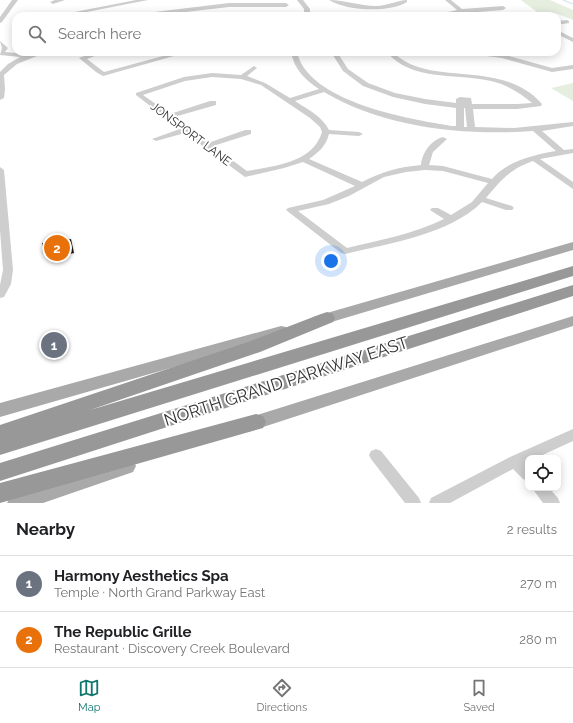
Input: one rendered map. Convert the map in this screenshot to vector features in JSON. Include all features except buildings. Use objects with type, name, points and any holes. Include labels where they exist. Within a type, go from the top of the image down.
[{"type":"highway","name":"NORTH GRAND PARKWAY EAST","points":[[0,446],[573,270]]},
{"type":"highway","name":"NORTH GRAND PARKWAY EAST","points":[[0,472],[573,290]]},
{"type":"highway","points":[[0,433],[254,347],[327,318]]},
{"type":"highway","points":[[0,493],[256,422]]},
{"type":"main road","points":[[0,410],[327,318],[573,246]]},
{"type":"main road","name":"NORTH GRAND PARKWAY EAST","points":[[17,503],[256,422],[573,321]]},
{"type":"street","points":[[0,21],[15,0]]},
{"type":"street","points":[[53,2],[62,0]]},
{"type":"street","points":[[300,0],[307,9],[307,12]]},
{"type":"street","points":[[332,0],[362,7],[382,7],[404,1]]},
{"type":"street","points":[[448,0],[461,11]]},
{"type":"street","points":[[455,12],[504,8],[498,3]]},
{"type":"street","points":[[98,12],[150,7],[286,5]]},
{"type":"street","points":[[561,23],[567,22]]},
{"type":"street","points":[[561,34],[573,40]]},
{"type":"street","points":[[0,43],[5,48],[0,53],[12,55]]},
{"type":"street","points":[[20,56],[27,57]]},
{"type":"street","points":[[0,98],[2,89],[1,75],[14,62],[30,56]]},
{"type":"street","points":[[89,56],[82,58],[103,74],[170,56]]},
{"type":"street","points":[[294,56],[300,70],[324,90],[370,110],[401,119],[471,129],[535,129],[573,124]]},
{"type":"street","points":[[336,56],[340,64],[347,71],[366,83],[412,99],[459,106]]},
{"type":"street","points":[[393,56],[396,60],[421,69],[444,73],[480,76],[507,84],[518,89],[538,104],[505,108],[469,107]]},
{"type":"street","points":[[510,56],[552,70],[573,67]]},
{"type":"street","points":[[242,77],[254,68]]},
{"type":"street","name":"JONSPORT LANE","points":[[242,77],[212,75],[196,77],[172,82],[138,94],[245,174],[303,159]]},
{"type":"street","points":[[242,77],[263,84],[319,120],[326,132],[324,143],[320,148],[303,159]]},
{"type":"street","points":[[288,101],[324,90]]},
{"type":"street","points":[[460,128],[459,106],[460,99],[464,99],[468,100],[471,129]]},
{"type":"street","points":[[168,117],[213,103]]},
{"type":"street","points":[[535,129],[562,152]]},
{"type":"street","points":[[156,139],[185,130]]},
{"type":"street","points":[[207,146],[248,132]]},
{"type":"street","points":[[326,132],[359,134]]},
{"type":"street","points":[[425,167],[425,159],[429,151],[443,139]]},
{"type":"street","points":[[493,182],[463,173],[425,167],[392,171],[381,175],[346,194],[326,202],[291,210],[345,251],[431,228],[468,210],[481,198],[493,182],[513,166],[534,158],[573,151]]},
{"type":"street","points":[[534,158],[573,186]]},
{"type":"street","points":[[303,159],[362,185]]},
{"type":"street","points":[[0,170],[8,270],[6,284],[0,294]]},
{"type":"street","points":[[481,198],[508,208]]},
{"type":"street","points":[[435,210],[451,219]]},
{"type":"street","points":[[436,503],[515,461],[573,434]]},
{"type":"street","points":[[376,455],[414,503]]},
{"type":"street","points":[[515,461],[525,472]]},
{"type":"street","points":[[542,491],[553,503]]},
{"type":"shaded area","points":[[521,0],[550,0],[573,10],[573,20],[561,15],[561,12],[537,12]]},
{"type":"shaded area","points":[[573,83],[573,101],[551,88]]},
{"type":"waterway","points":[[563,0],[573,4]]},
{"type":"place","name":"The Republic Grille","points":[[57,248]]},
{"type":"place","name":"Harmony Aesthetics Spa","points":[[54,345]]}]
